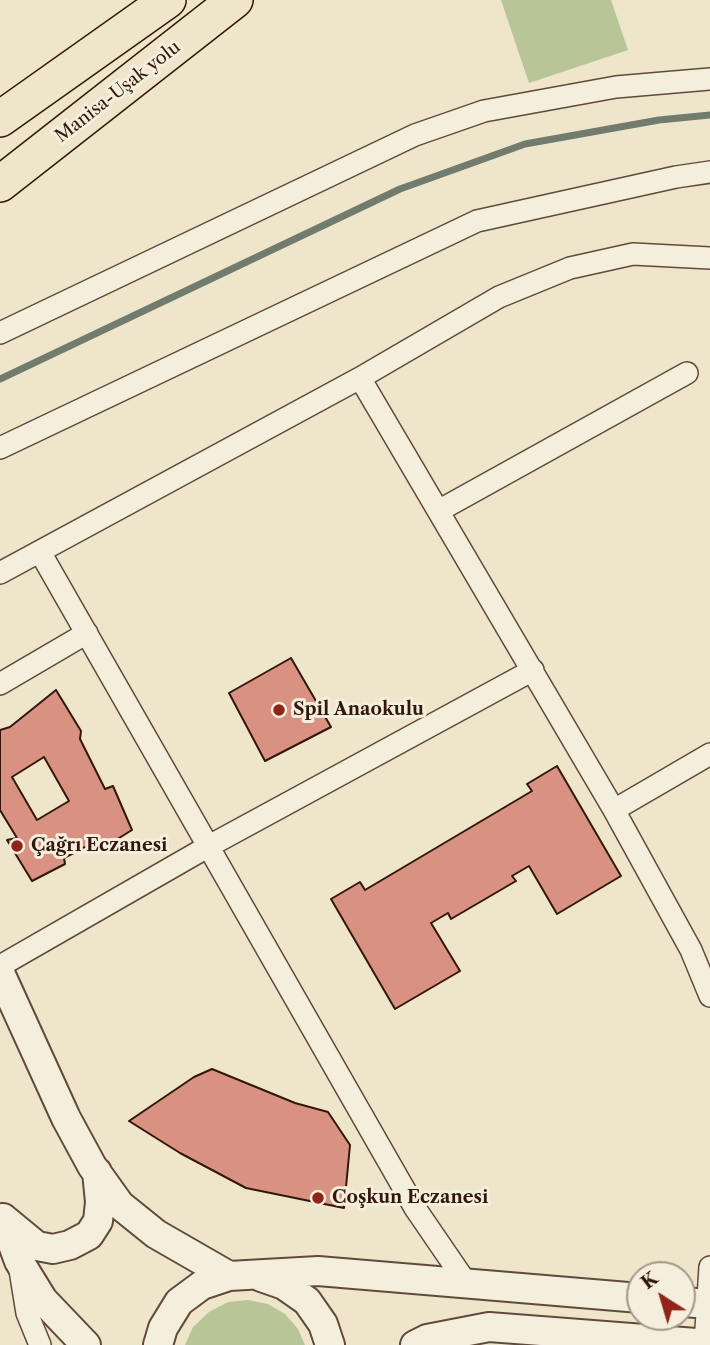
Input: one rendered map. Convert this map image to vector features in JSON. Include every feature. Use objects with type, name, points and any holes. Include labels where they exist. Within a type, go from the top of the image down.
[{"type":"main road","points":[[0,119],[168,0]]},
{"type":"main road","name":"Manisa-Uşak yolu","points":[[0,184],[235,0]]},
{"type":"street","points":[[0,333],[415,135],[484,111],[616,87],[710,79]]},
{"type":"street","points":[[0,448],[477,221],[676,177],[710,172]]},
{"type":"street","points":[[0,573],[360,378],[499,297],[570,268],[633,254],[710,258]]},
{"type":"street","points":[[440,510],[687,373]]},
{"type":"street","points":[[360,378],[614,810],[691,950],[710,996]]},
{"type":"street","points":[[40,552],[415,1208],[467,1284]]},
{"type":"street","points":[[0,684],[87,634]]},
{"type":"street","points":[[0,966],[209,846],[533,670]]},
{"type":"street","points":[[614,810],[710,754]]},
{"type":"street","points":[[0,973],[66,1118],[120,1205],[156,1234],[229,1276]]},
{"type":"street","points":[[2,1213],[37,1246],[53,1249],[70,1245],[89,1235],[98,1221],[100,1202],[97,1171]]},
{"type":"street","points":[[2,1213],[19,1261],[27,1313],[40,1345]]},
{"type":"street","points":[[19,1261],[43,1300],[86,1345]]},
{"type":"street","points":[[415,1345],[427,1339],[489,1326],[707,1344],[699,1303],[710,1267]]},
{"type":"street","points":[[158,1345],[163,1328],[180,1303],[202,1285],[229,1276],[318,1271],[626,1297]]},
{"type":"street","points":[[257,1276],[284,1285],[307,1301],[323,1324],[330,1345]]},
{"type":"green space","points":[[501,0],[611,0],[628,50],[529,83]]},
{"type":"green space","points":[[248,1300],[268,1304],[285,1314],[298,1329],[305,1345],[185,1345],[193,1327],[209,1312],[228,1302]]},
{"type":"building","name":"Spil Anaokulu","points":[[291,658],[331,727],[265,761],[229,693]]},
{"type":"building","points":[[56,690],[81,731],[80,739],[105,789],[113,786],[132,830],[103,848],[97,841],[64,858],[65,864],[32,881],[7,840],[17,838],[0,810],[0,730],[10,727]],"holes":[[[44,757],[69,801],[37,820],[12,777]]]},
{"type":"building","points":[[557,766],[621,876],[557,914],[529,866],[512,876],[516,881],[451,919],[448,913],[431,923],[460,971],[395,1009],[331,899],[360,882],[365,890],[532,791],[527,784]]},
{"type":"building","points":[[212,1069],[295,1103],[328,1112],[350,1145],[344,1208],[246,1188],[180,1153],[129,1121],[194,1077]]},
{"type":"waterway","points":[[0,379],[400,189],[525,144],[659,120],[710,115]]},
{"type":"place","name":"Spil Anaokulu","points":[[279,710]]},
{"type":"place","name":"Çağrı Eczanesi","points":[[17,846]]},
{"type":"place","name":"Coşkun Eczanesi","points":[[318,1198]]}]
